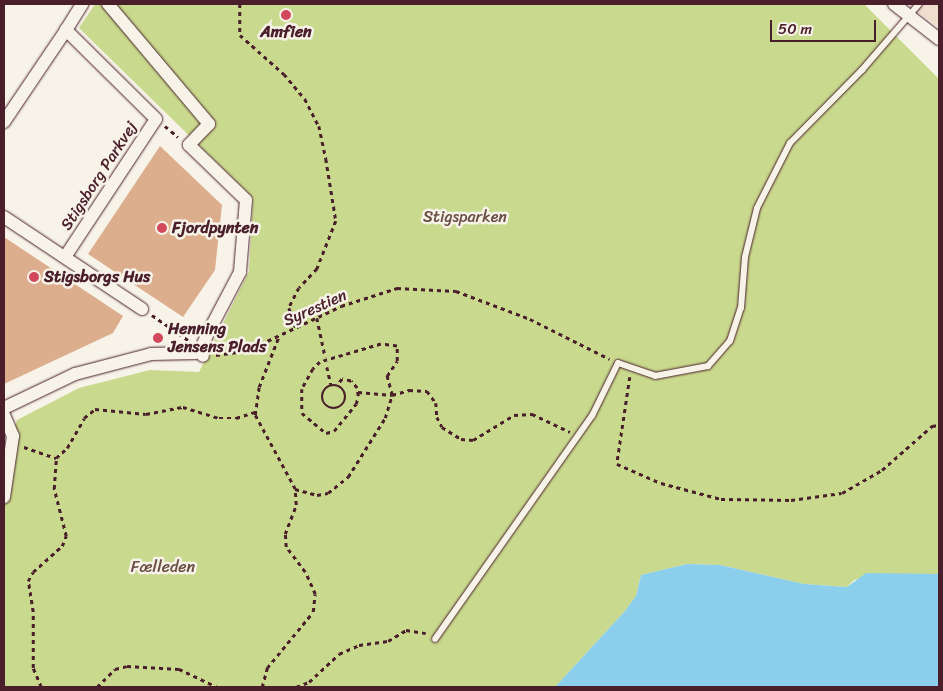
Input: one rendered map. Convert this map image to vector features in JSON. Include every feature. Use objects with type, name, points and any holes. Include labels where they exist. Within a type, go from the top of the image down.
[{"type":"street","points":[[4,122],[82,4]]},
{"type":"street","points":[[4,408],[75,374],[150,354],[195,354],[202,352],[240,272],[246,200],[189,145],[209,124],[108,4]]},
{"type":"street","points":[[894,4],[939,39]]},
{"type":"street","name":"Stigsborg Parkvej","points":[[65,257],[156,120],[66,30]]},
{"type":"street","name":"Stigsborg Parkvej","points":[[4,217],[142,308]]},
{"type":"street","points":[[4,415],[13,436],[4,497]]},
{"type":"lane","points":[[435,639],[592,416],[618,363],[655,376],[708,366],[730,342],[741,308],[745,257],[758,208],[790,143],[862,70],[919,4]]},
{"type":"path","points":[[240,4],[240,35],[284,74],[305,99],[319,126],[326,158],[336,220],[317,269],[300,288],[290,308],[296,328]]},
{"type":"path","points":[[156,120],[189,145]]},
{"type":"path","name":"Syrestien","points":[[202,352],[246,351],[341,306],[397,288],[456,291],[530,319],[618,363]]},
{"type":"path","points":[[142,308],[202,352]]},
{"type":"path","points":[[317,318],[325,357]]},
{"type":"path","points":[[262,687],[267,668],[313,612],[315,594],[311,581],[286,547],[285,534],[296,505],[295,489],[255,412],[259,387],[279,336]]},
{"type":"path","points":[[295,489],[317,495],[328,493],[348,477],[378,433],[392,395],[387,376],[399,354],[397,346],[381,344],[320,362],[302,389],[302,413],[329,433],[356,404],[358,392],[351,381],[342,379],[338,385]]},
{"type":"path","points":[[327,367],[331,385]]},
{"type":"path","points":[[632,368],[617,464],[661,483],[722,499],[791,500],[842,493],[882,470],[932,426],[939,425]]},
{"type":"path","points":[[331,385],[338,385],[346,394],[346,399],[339,408],[333,409],[323,404],[322,398],[326,388],[331,385]]},
{"type":"path","points":[[358,392],[392,395],[409,390],[427,391],[436,403],[437,417],[442,427],[460,439],[472,440],[514,415],[532,414],[577,437]]},
{"type":"path","points":[[41,687],[33,668],[33,612],[28,581],[33,572],[62,546],[66,536],[54,489],[56,458],[67,448],[84,418],[95,409],[146,414],[183,407],[219,418],[236,418],[255,412]]},
{"type":"path","points":[[12,447],[25,448],[56,458]]},
{"type":"path","points":[[296,687],[309,682],[339,654],[360,645],[388,641],[406,630],[423,631],[435,639]]},
{"type":"path","points":[[97,687],[115,669],[127,666],[179,669],[217,687]]},
{"type":"shaded area","points":[[908,4],[939,4],[939,24],[937,26]]},
{"type":"green space","name":"Stigsparken","points":[[95,4],[864,4],[939,79],[939,574],[878,574],[854,580],[847,587],[804,584],[720,565],[687,564],[641,575],[636,596],[625,611],[555,687],[4,687],[4,449],[7,450],[17,420],[79,388],[150,370],[199,372],[249,271],[253,198],[79,28]]},
{"type":"water","points":[[687,564],[720,565],[804,584],[847,587],[866,573],[939,574],[939,687],[555,687],[625,611],[636,596],[641,575]]},
{"type":"building","name":"Fjordpynten","points":[[160,146],[222,205],[215,270],[183,317],[88,254]]},
{"type":"building","name":"Stigsborgs Hus","points":[[4,237],[123,316],[113,333],[4,384]]},
{"type":"place","name":"Amfien","points":[[286,15]]},
{"type":"place","name":"Fjordpynten","points":[[162,228]]},
{"type":"place","name":"Stigsborgs Hus","points":[[34,277]]},
{"type":"place","name":"Henning Jensens Plads","points":[[158,338]]},
{"type":"park label","name":"Fælleden","points":[[163,567]]}]
